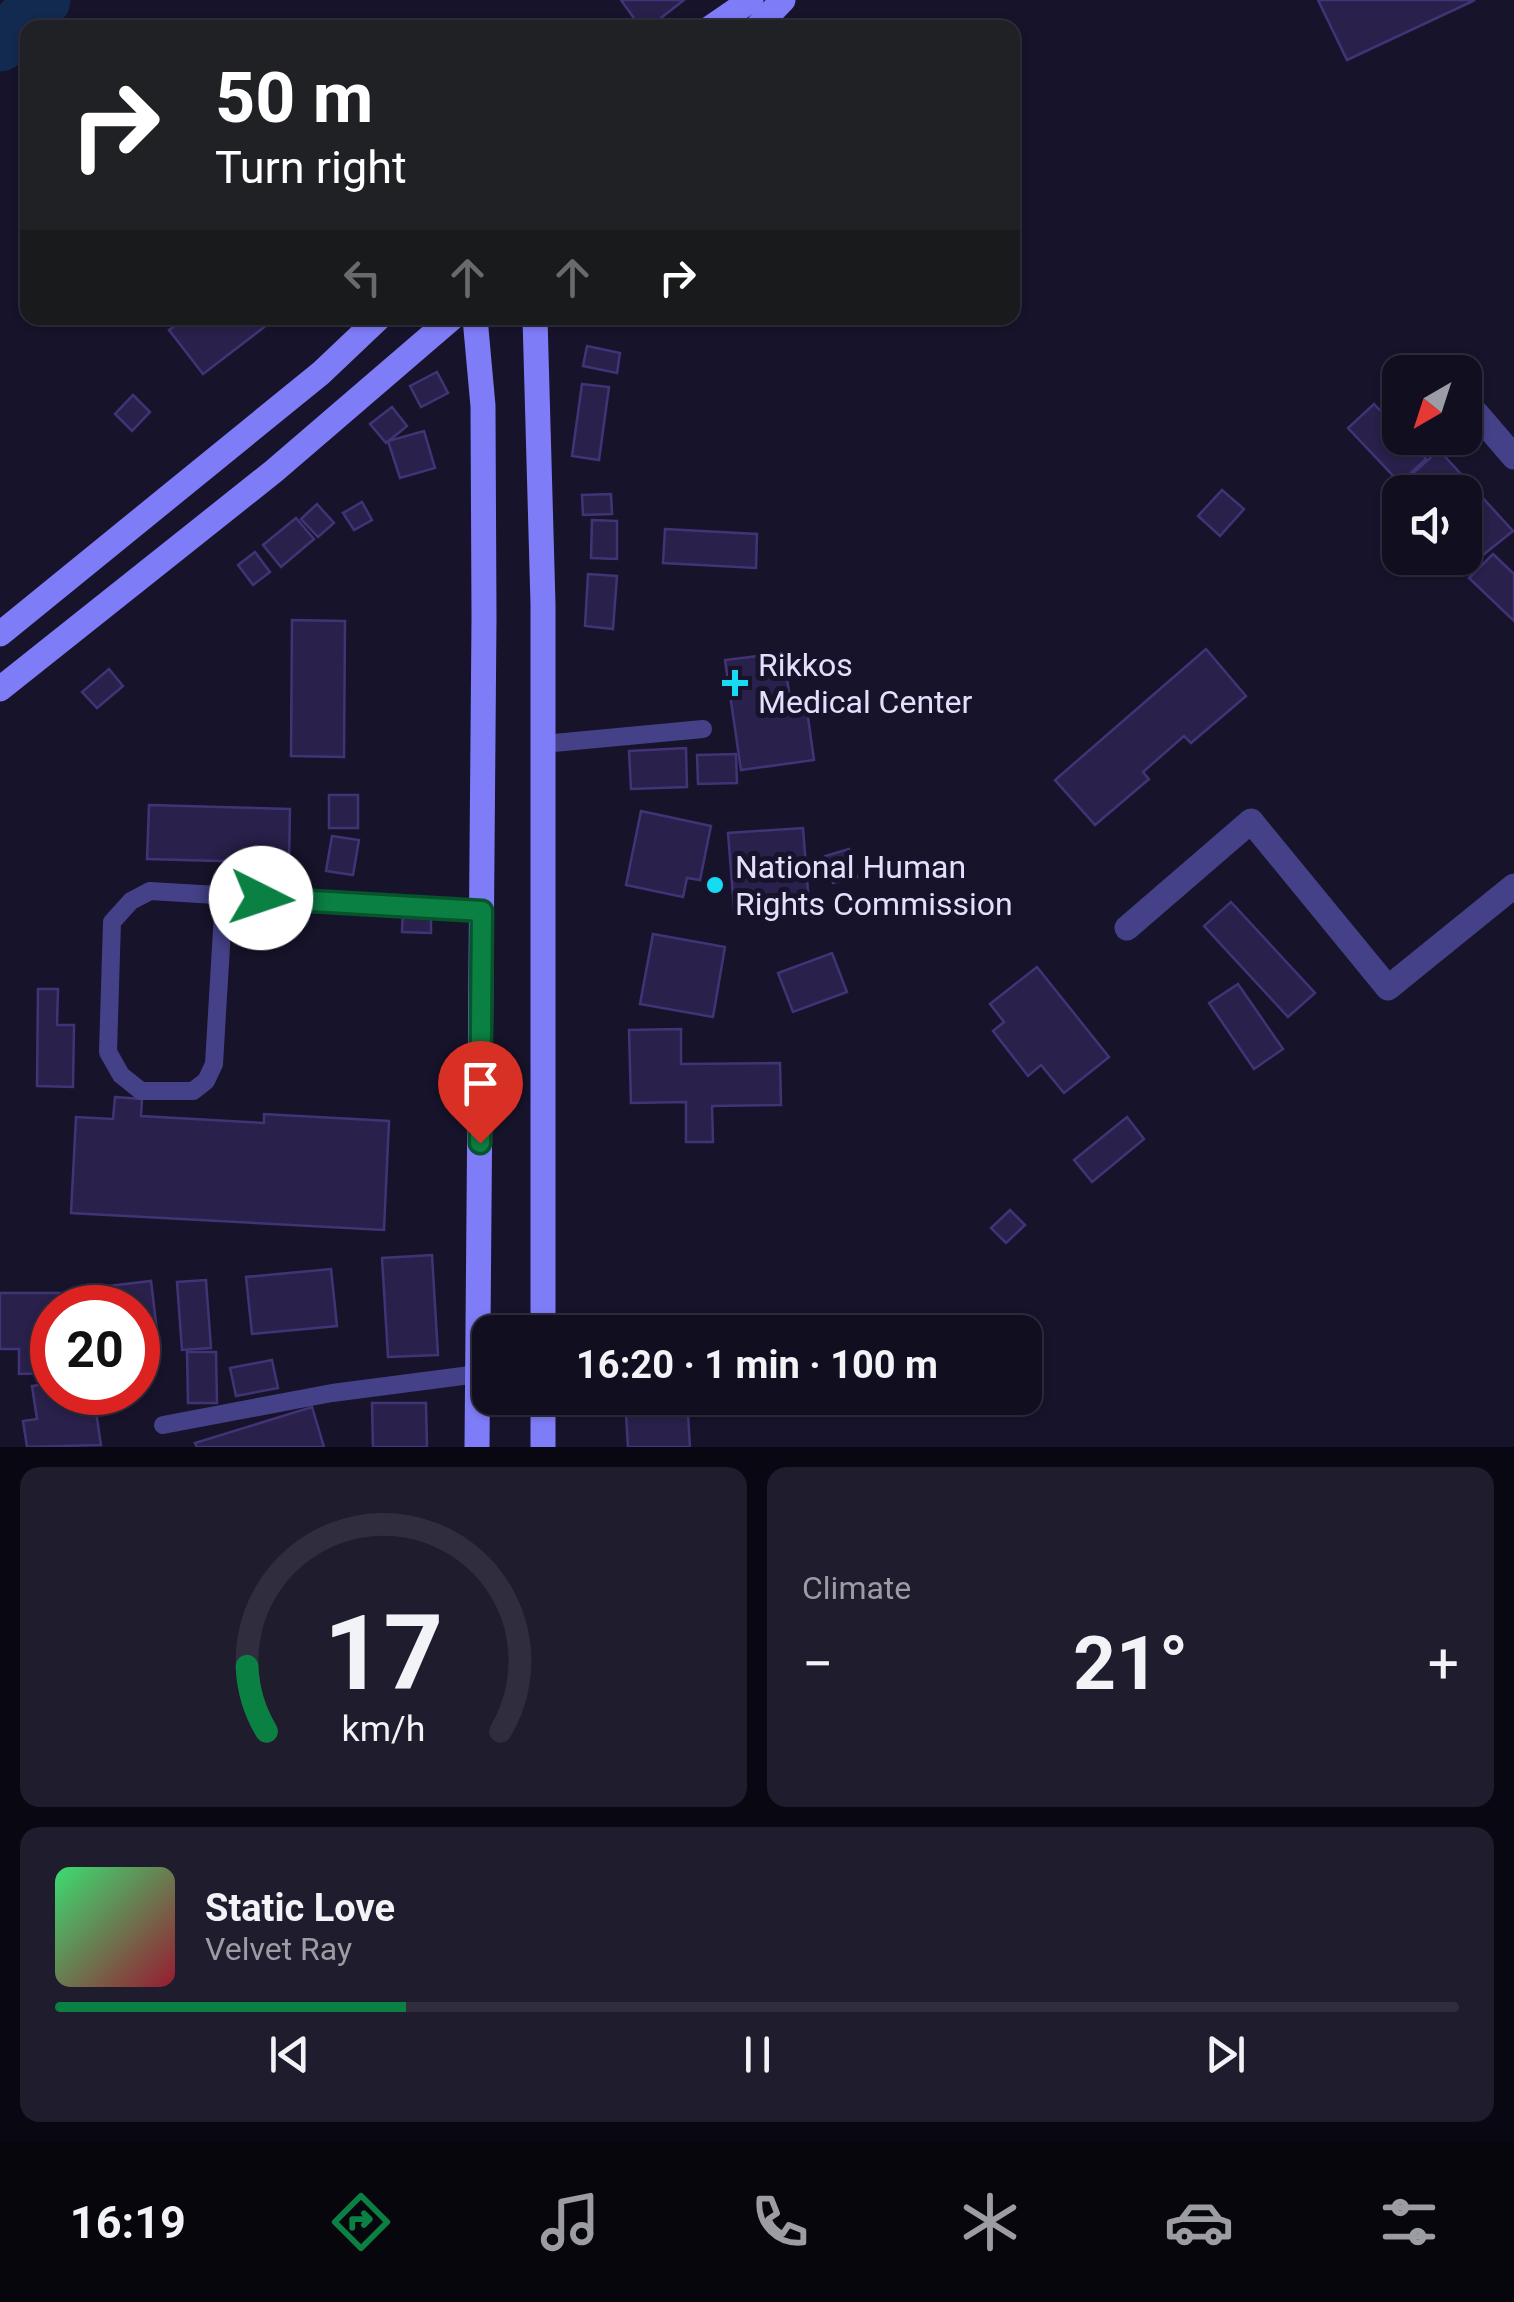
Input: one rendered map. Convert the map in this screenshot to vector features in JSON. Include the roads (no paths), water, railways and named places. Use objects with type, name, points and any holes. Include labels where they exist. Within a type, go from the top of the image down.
[{"type":"main road","points":[[722,20],[751,0]]},
{"type":"main road","points":[[763,20],[782,0]]},
{"type":"main road","points":[[0,634],[321,373],[372,325]]},
{"type":"main road","points":[[0,689],[274,471],[444,325]]},
{"type":"main road","points":[[476,325],[483,406],[479,1315]]},
{"type":"main road","points":[[535,325],[543,604],[543,1315]]},
{"type":"main road","points":[[477,1415],[477,1447]]},
{"type":"main road","points":[[544,1415],[544,1447]]},
{"type":"street","points":[[1482,420],[1514,457]]},
{"type":"street","points":[[1127,928],[1251,821],[1388,988],[1514,886]]},
{"type":"lane","points":[[543,744],[703,729]]},
{"type":"lane","points":[[224,896],[214,1064],[206,1082],[193,1091],[140,1091],[121,1075],[108,1052],[112,922],[131,901],[150,891],[482,911]]},
{"type":"lane","points":[[163,1425],[332,1392],[472,1375]]},
{"type":"waterway","points":[[23,20],[43,0]]},
{"type":"waterway","points":[[0,44],[20,24]]},
{"type":"place","name":"Rikkos Medical Center","points":[[735,683]]},
{"type":"place","name":"National Human Rights Commission","points":[[715,885]]}]
